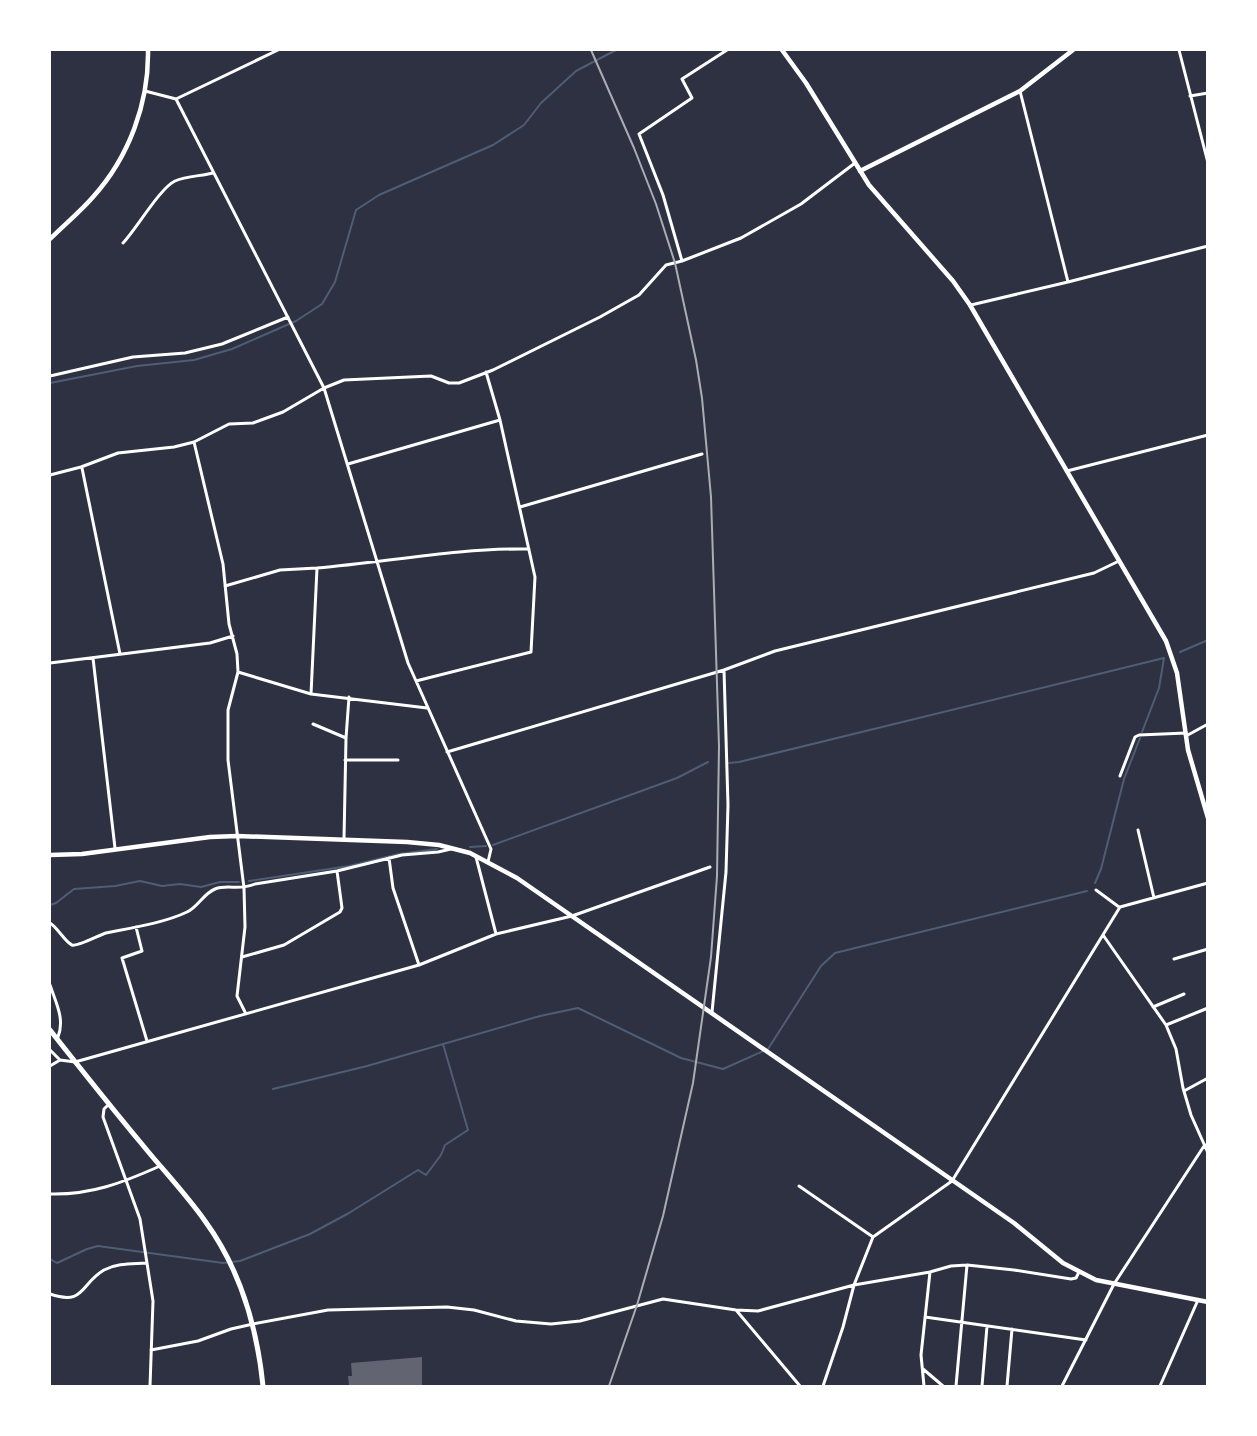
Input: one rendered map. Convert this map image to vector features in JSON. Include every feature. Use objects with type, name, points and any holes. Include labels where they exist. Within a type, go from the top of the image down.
[{"type":"highway","points":[[50,1030],[189,1200],[218,1240],[231,1263],[254,1324],[263,1386]]},
{"type":"street","points":[[50,238],[93,197],[120,160],[140,114],[145,92],[148,50]]},
{"type":"street","points":[[145,92],[176,99],[278,50]]},
{"type":"street","points":[[682,261],[663,195],[639,134],[692,98],[682,79],[727,50]]},
{"type":"street","points":[[782,50],[806,83],[869,185],[953,281],[970,305],[1166,640],[1181,693],[1186,734],[1194,771],[1208,818]]},
{"type":"street","points":[[860,171],[1020,91],[1073,50]]},
{"type":"street","points":[[1179,50],[1208,163]]},
{"type":"street","points":[[1020,91],[1068,282]]},
{"type":"street","points":[[1190,96],[1208,93]]},
{"type":"street","points":[[176,99],[324,388],[408,663],[490,849],[488,862]]},
{"type":"street","points":[[50,475],[81,467],[118,453],[174,447],[194,442],[229,424],[253,423],[283,412],[324,388],[344,380],[431,376],[449,383],[459,383],[600,317],[639,295],[666,265],[741,238],[801,204],[855,163]]},
{"type":"street","points":[[123,243],[159,195],[175,181],[213,173]]},
{"type":"street","points":[[970,305],[1208,246]]},
{"type":"street","points":[[50,376],[133,357],[185,353],[213,346],[288,316]]},
{"type":"street","points":[[416,681],[531,652],[535,577],[500,420],[486,372]]},
{"type":"street","points":[[348,464],[500,420]]},
{"type":"street","points":[[1066,471],[1208,435]]},
{"type":"street","points":[[194,442],[223,564],[237,654],[238,672],[228,710],[228,760],[244,888],[245,927],[237,996],[245,1012]]},
{"type":"street","points":[[520,507],[702,454]]},
{"type":"street","points":[[81,467],[120,654]]},
{"type":"street","points":[[225,586],[280,570],[378,562],[414,556],[498,549],[529,549]]},
{"type":"street","points":[[447,752],[724,670],[775,651],[1094,573],[1119,561]]},
{"type":"street","points":[[312,694],[316,568]]},
{"type":"street","points":[[50,663],[210,643],[233,636]]},
{"type":"street","points":[[93,658],[116,848]]},
{"type":"street","points":[[712,1014],[726,872],[728,816],[724,670]]},
{"type":"street","points":[[238,672],[312,694],[427,708]]},
{"type":"street","points":[[344,839],[349,697]]},
{"type":"street","points":[[313,724],[346,738]]},
{"type":"street","points":[[1120,776],[1135,737],[1186,734],[1208,724]]},
{"type":"street","points":[[345,760],[398,760]]},
{"type":"street","points":[[1138,830],[1154,898]]},
{"type":"street","points":[[50,855],[82,854],[186,839],[237,836],[424,843],[453,848],[476,856],[517,878],[572,916],[1014,1223],[1064,1263],[1096,1280],[1208,1302]]},
{"type":"street","points":[[50,923],[57,927],[70,944],[76,946],[103,934],[189,912],[206,894],[218,888],[244,888],[255,884],[337,871],[388,858],[453,848]]},
{"type":"street","points":[[476,856],[496,934]]},
{"type":"street","points":[[388,858],[393,888],[419,965]]},
{"type":"street","points":[[50,1050],[60,1060],[75,1062],[245,1012],[419,965],[496,934],[572,916],[710,867]]},
{"type":"street","points":[[242,957],[284,945],[340,912],[342,908],[337,871]]},
{"type":"street","points":[[823,1386],[854,1286],[873,1237],[952,1181],[1120,907],[1208,883]]},
{"type":"street","points":[[1096,890],[1120,907]]},
{"type":"street","points":[[136,927],[142,951],[122,958],[147,1041]]},
{"type":"street","points":[[1103,935],[1166,1025],[1176,1049],[1191,1115],[1208,1153]]},
{"type":"street","points":[[1174,959],[1208,949]]},
{"type":"street","points":[[50,985],[60,1013],[62,1028],[57,1039]]},
{"type":"street","points":[[1153,1007],[1184,994]]},
{"type":"street","points":[[1166,1025],[1208,1008]]},
{"type":"street","points":[[50,1066],[60,1060]]},
{"type":"street","points":[[1184,1091],[1208,1078]]},
{"type":"street","points":[[109,1104],[104,1109],[103,1117],[140,1219],[153,1301],[150,1386]]},
{"type":"street","points":[[1062,1386],[1114,1284],[1206,1145]]},
{"type":"street","points":[[50,1194],[73,1194],[128,1181],[160,1166]]},
{"type":"street","points":[[799,1186],[873,1237]]},
{"type":"street","points":[[50,1294],[66,1299],[73,1298],[89,1286],[97,1275],[112,1267],[147,1263]]},
{"type":"street","points":[[151,1350],[198,1341],[231,1329],[328,1310],[447,1307],[474,1310],[516,1321],[551,1324],[580,1321],[663,1299],[758,1311],[854,1286],[951,1266],[967,1265],[1014,1270],[1071,1279],[1076,1278],[1079,1272]]},
{"type":"street","points":[[956,1386],[967,1265]]},
{"type":"street","points":[[924,1386],[922,1367],[930,1272]]},
{"type":"street","points":[[1160,1386],[1198,1300]]},
{"type":"street","points":[[736,1310],[800,1386]]},
{"type":"street","points":[[926,1317],[1086,1340]]},
{"type":"street","points":[[982,1386],[987,1326]]},
{"type":"street","points":[[1007,1386],[1012,1329]]},
{"type":"street","points":[[922,1367],[943,1386]]},
{"type":"building","points":[[422,1357],[422,1386],[349,1386],[348,1376],[352,1376],[351,1363]]},
{"type":"waterway","points":[[50,383],[137,366],[194,360],[232,349],[296,321],[322,304],[335,282],[356,210],[379,195],[493,145],[524,125],[541,103],[576,71],[616,50]]},
{"type":"waterway","points":[[1180,652],[1208,640]]},
{"type":"waterway","points":[[729,763],[1164,658],[1159,688],[1142,732]]},
{"type":"waterway","points":[[1095,883],[1101,869],[1124,779],[1140,738]]},
{"type":"waterway","points":[[493,845],[677,778],[708,762]]},
{"type":"waterway","points":[[470,847],[486,846]]},
{"type":"waterway","points":[[249,881],[349,866],[399,854],[437,849]]},
{"type":"waterway","points":[[50,905],[74,889],[115,886],[140,881],[162,886],[180,884],[201,887],[220,882],[239,882]]},
{"type":"waterway","points":[[273,1089],[367,1066],[540,1016],[578,1008],[681,1058],[723,1069],[768,1049],[821,966],[835,953],[1087,891]]},
{"type":"waterway","points":[[50,1259],[57,1263],[98,1246],[223,1263],[240,1261],[310,1234],[349,1213],[418,1170],[426,1175],[441,1155],[445,1145],[468,1130],[443,1044]]},
{"type":"railway","points":[[591,50],[656,204],[675,263],[696,360],[702,398],[711,497],[719,746],[717,876],[711,957],[693,1083],[663,1216],[637,1305],[609,1386]]}]
